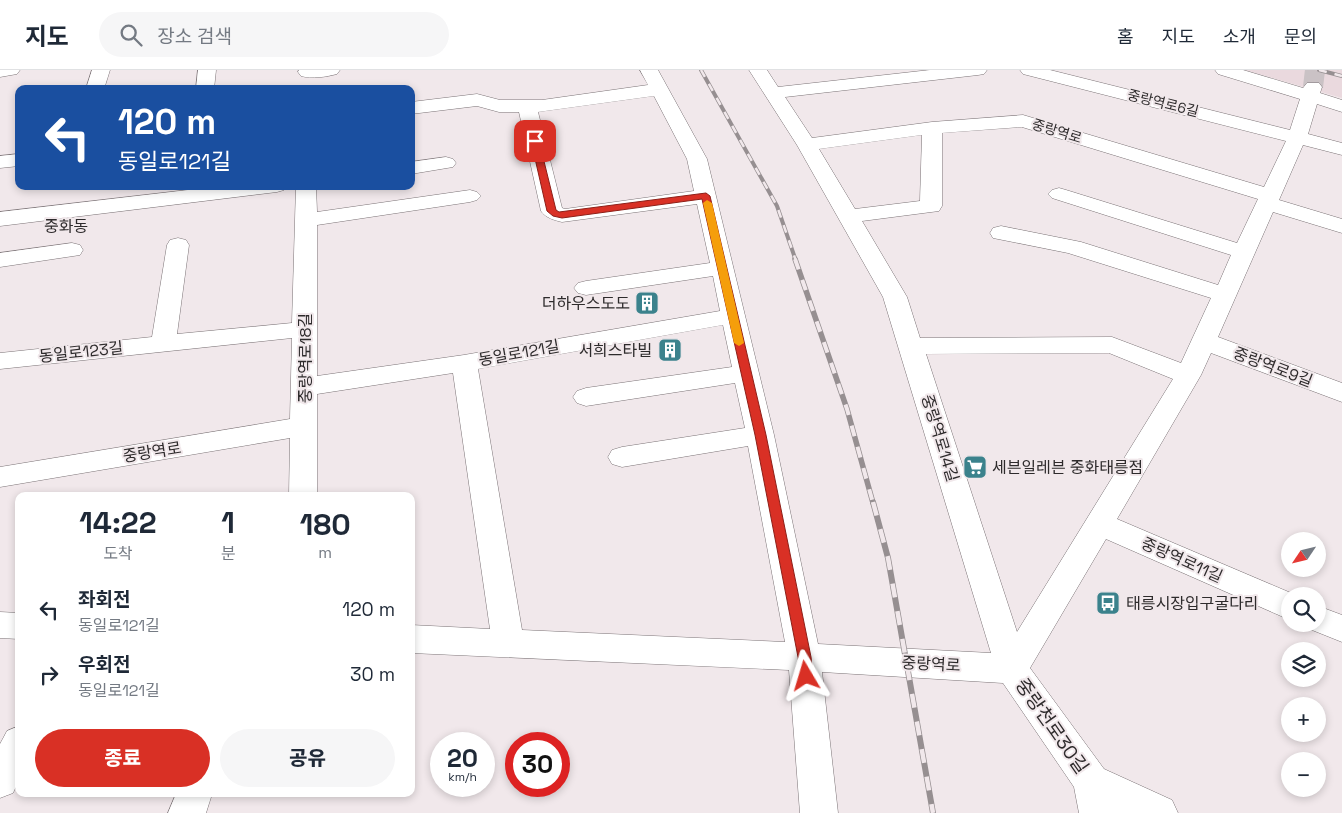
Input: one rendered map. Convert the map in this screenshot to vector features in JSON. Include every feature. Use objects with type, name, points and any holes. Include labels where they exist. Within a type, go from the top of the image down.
[{"type":"street","points":[[0,72],[11,70]]},
{"type":"street","points":[[97,85],[101,70]]},
{"type":"street","points":[[205,85],[207,70]]},
{"type":"street","points":[[307,77],[331,70]]},
{"type":"street","name":"중랑역로14길","points":[[758,70],[807,146],[895,297],[1012,669]]},
{"type":"street","points":[[773,93],[978,70]]},
{"type":"street","name":"중랑역로6길","points":[[1029,70],[1342,150]]},
{"type":"street","points":[[1224,70],[1312,92],[1342,106]]},
{"type":"street","points":[[415,108],[477,100],[499,106],[527,106],[655,79],[697,158],[760,435],[804,657],[819,813]]},
{"type":"street","points":[[1012,669],[1101,524],[1188,375],[1297,137],[1312,92]]},
{"type":"street","points":[[527,106],[552,211],[556,214],[562,216],[706,196]]},
{"type":"street","name":"중랑역로","points":[[807,146],[932,128],[1023,121],[1268,199],[1342,226]]},
{"type":"street","points":[[847,216],[931,206],[932,128]]},
{"type":"street","points":[[0,162],[15,160]]},
{"type":"street","points":[[415,168],[446,164]]},
{"type":"street","points":[[0,219],[243,190]]},
{"type":"street","name":"중랑역로18길","points":[[303,492],[306,190]]},
{"type":"street","points":[[1059,194],[1244,252]]},
{"type":"street","points":[[306,220],[470,196]]},
{"type":"street","points":[[1001,233],[1073,247],[1225,295]]},
{"type":"street","points":[[163,344],[178,245]]},
{"type":"street","points":[[0,260],[72,250]]},
{"type":"street","points":[[586,288],[721,268]]},
{"type":"street","name":"동일로121길","points":[[304,387],[464,363],[733,316]]},
{"type":"street","name":"동일로123길","points":[[0,361],[305,329]]},
{"type":"street","name":"중랑역로9길","points":[[1204,340],[1342,393]]},
{"type":"street","points":[[911,346],[1112,345],[1188,375]]},
{"type":"street","points":[[464,363],[508,643]]},
{"type":"street","points":[[586,397],[746,373]]},
{"type":"street","name":"중랑역로","points":[[0,477],[304,426]]},
{"type":"street","points":[[622,457],[760,435]]},
{"type":"street","name":"중랑역로11길","points":[[1101,524],[1281,603]]},
{"type":"street","points":[[1326,622],[1342,629]]},
{"type":"street","points":[[0,625],[15,626]]},
{"type":"street","name":"중랑역로","points":[[415,639],[804,657],[1012,669]]},
{"type":"street","name":"중랑천로30길","points":[[1012,669],[1094,797]]},
{"type":"street","points":[[0,781],[15,750]]},
{"type":"street","points":[[187,813],[193,797]]},
{"type":"street","points":[[1094,797],[1159,813]]},
{"type":"shaded area","points":[[1245,70],[1342,70],[1342,98]]},
{"type":"tunnel","points":[[1313,87],[1315,70]]},
{"type":"railway","points":[[701,70],[777,206],[796,261]]},
{"type":"railway","points":[[1319,70],[1342,76]]},
{"type":"railway","points":[[795,259],[847,409],[873,503]]},
{"type":"railway","points":[[873,502],[888,558],[933,813]]},
{"type":"slow traffic","points":[[707,203],[739,343]]},
{"type":"place","name":"더하우스도도","points":[[647,303]]},
{"type":"place","name":"서희스타빌","points":[[670,350]]},
{"type":"place","name":"세븐일레븐 중화태릉점","points":[[975,467]]},
{"type":"place","name":"태릉시장입구굴다리","points":[[1108,603]]},
{"type":"district","name":"중화동","points":[[66,226]]},
{"type":"route","points":[[535,141],[552,211],[562,216],[706,196],[760,435],[804,657],[806,676]]}]
